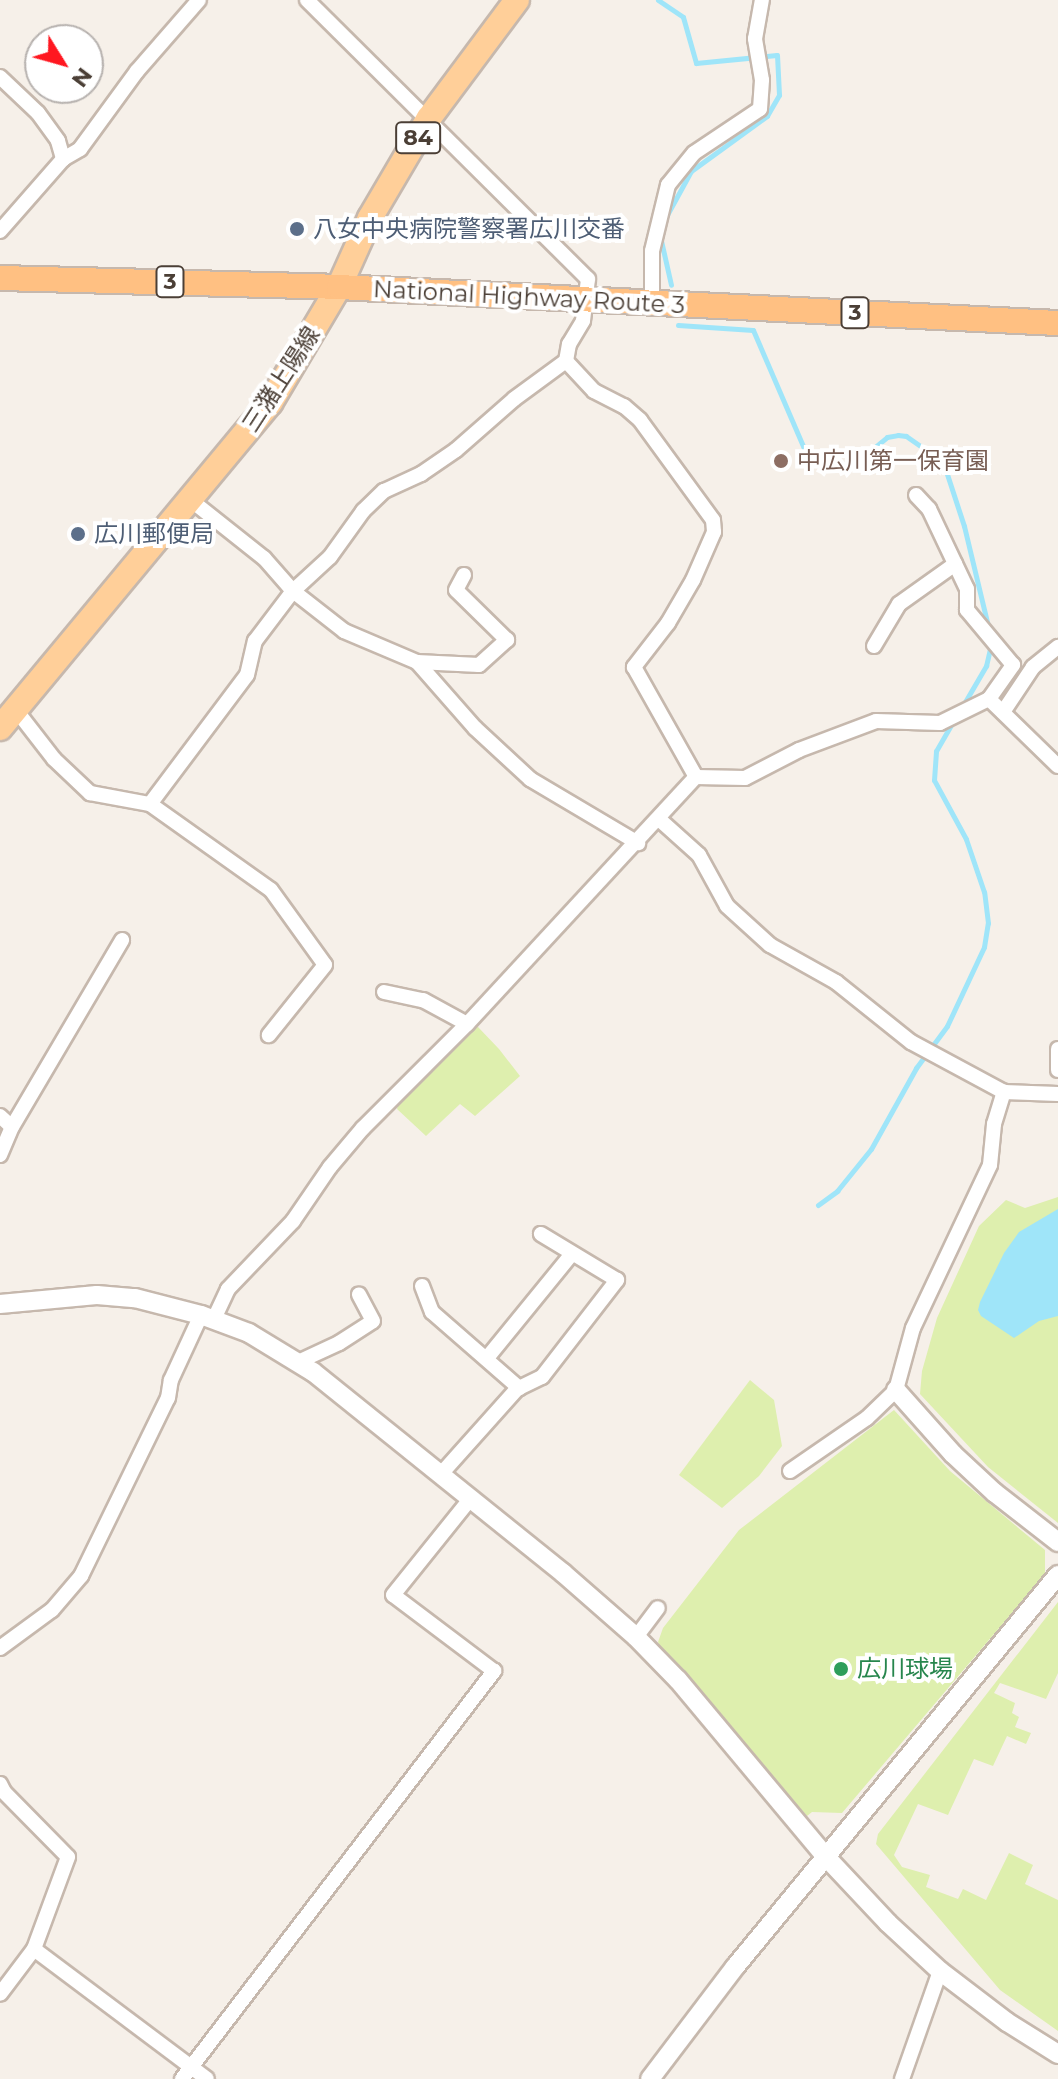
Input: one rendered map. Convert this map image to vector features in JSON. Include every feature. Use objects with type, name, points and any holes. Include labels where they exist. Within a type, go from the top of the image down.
[{"type":"highway","name":"National Highway Route 3","points":[[0,278],[339,287],[1058,323]]},
{"type":"main road","name":"三潴上陽線","points":[[8,719],[192,501],[270,403],[339,287],[370,218],[429,118],[517,0]]},
{"type":"street","points":[[0,231],[63,159],[80,149],[137,71],[199,0]]},
{"type":"street","points":[[150,804],[247,675],[255,641],[293,591],[330,557],[363,511],[384,491],[421,474],[456,450],[514,399],[566,361],[569,344],[583,321],[588,300],[588,279],[307,0]]},
{"type":"street","points":[[652,303],[652,251],[668,185],[694,153],[760,109],[755,39],[762,0]]},
{"type":"street","points":[[0,77],[38,113],[58,141],[63,159]]},
{"type":"street","points":[[566,361],[594,391],[624,406],[640,420],[713,520],[714,532],[693,580],[668,623],[634,667],[696,777]]},
{"type":"street","points":[[696,777],[745,778],[799,750],[876,721],[940,723],[989,699],[1013,665],[967,610],[967,589],[929,509],[916,495]]},
{"type":"street","points":[[192,501],[264,558],[293,591],[344,631],[417,662],[479,665],[507,640],[456,590],[464,575]]},
{"type":"street","points":[[874,646],[899,604],[955,564]]},
{"type":"street","points":[[1003,712],[1033,667],[1058,647]]},
{"type":"street","points":[[417,662],[475,728],[530,779],[638,843]]},
{"type":"street","points":[[989,699],[1058,766]]},
{"type":"street","points":[[8,719],[90,793],[150,804],[271,890],[325,965],[269,1035]]},
{"type":"street","points":[[0,1648],[52,1610],[81,1576],[168,1398],[171,1380],[228,1289],[293,1221],[330,1167],[660,820],[696,777]]},
{"type":"street","points":[[660,820],[699,855],[727,906],[770,945],[836,982],[911,1042],[1004,1092],[1058,1094]]},
{"type":"street","points":[[0,1155],[12,1127],[122,940]]},
{"type":"street","points":[[384,992],[423,1000],[467,1024]]},
{"type":"street","points":[[1058,1049],[1058,1070]]},
{"type":"street","points":[[790,1471],[867,1418],[896,1390],[913,1328],[990,1165],[994,1124],[1004,1092]]},
{"type":"street","points":[[0,1116],[12,1127]]},
{"type":"street","points":[[441,1474],[519,1388],[542,1377],[617,1280],[571,1255],[541,1234]]},
{"type":"street","points":[[487,1358],[571,1255]]},
{"type":"street","points":[[422,1286],[432,1312],[519,1388]]},
{"type":"street","points":[[0,1304],[97,1295],[135,1298],[208,1317],[249,1333],[298,1362],[471,1498],[636,1637],[678,1680],[827,1858],[940,1971],[1007,2022],[1058,2054]]},
{"type":"street","points":[[298,1362],[339,1343],[373,1321],[359,1295]]},
{"type":"street","points":[[896,1390],[953,1454],[995,1493],[1058,1542]]},
{"type":"street","points":[[187,2073],[494,1671],[393,1595],[471,1498]]},
{"type":"street","points":[[650,2079],[735,1967],[1058,1575]]},
{"type":"street","points":[[636,1637],[658,1608]]},
{"type":"street","points":[[0,1784],[4,1792],[68,1857],[34,1949],[0,1994]]},
{"type":"street","points":[[34,1949],[187,2073],[207,2079]]},
{"type":"street","points":[[902,2079],[940,1971]]},
{"type":"green space","points":[[473,1027],[478,1027],[520,1076],[475,1116],[460,1104],[426,1136],[397,1109],[399,1101]]},
{"type":"green space","points":[[1058,1197],[1058,1523],[988,1467],[920,1394],[922,1371],[937,1318],[979,1226],[1006,1200],[1025,1208]]},
{"type":"green space","points":[[750,1380],[774,1400],[782,1446],[759,1476],[722,1508],[679,1475]]},
{"type":"green space","points":[[894,1410],[950,1471],[1045,1550],[1045,1574],[842,1813],[812,1812],[807,1816],[663,1654],[658,1642],[663,1628],[739,1530]]},
{"type":"green space","points":[[1058,1602],[1058,1673],[1046,1699],[1000,1683],[994,1693],[1015,1703],[1012,1713],[1019,1717],[1015,1727],[1031,1733],[1026,1744],[1007,1736],[993,1766],[974,1759],[948,1815],[918,1804],[894,1855],[902,1867],[930,1875],[926,1887],[958,1899],[963,1889],[986,1900],[1009,1853],[1033,1865],[1025,1884],[1058,1900],[1058,2031],[1000,1990],[876,1844],[878,1834]]},
{"type":"water","points":[[1058,1209],[1058,1316],[1039,1321],[1014,1338],[981,1316],[978,1310],[980,1302],[1004,1253],[1019,1232]]},
{"type":"waterway","points":[[658,0],[683,17],[696,63],[777,55],[779,95],[767,116],[691,171],[667,215]]},
{"type":"waterway","points":[[660,236],[671,285]]},
{"type":"waterway","points":[[678,325],[753,330],[806,453],[822,465],[852,466],[887,437],[898,435],[906,436],[935,456],[946,471],[964,526],[989,630]]},
{"type":"waterway","points":[[962,707],[986,666],[991,644]]},
{"type":"waterway","points":[[818,1205],[837,1191],[871,1149],[916,1068],[947,1026],[984,947],[988,923],[984,892],[966,839],[934,780],[936,751],[953,722]]},
{"type":"place","name":"八女中央病院警察署広川交番","points":[[297,229]]},
{"type":"place","name":"中広川第一保育園","points":[[781,461]]},
{"type":"place","name":"広川郵便局","points":[[78,534]]},
{"type":"place","name":"広川球場","points":[[841,1669]]}]
